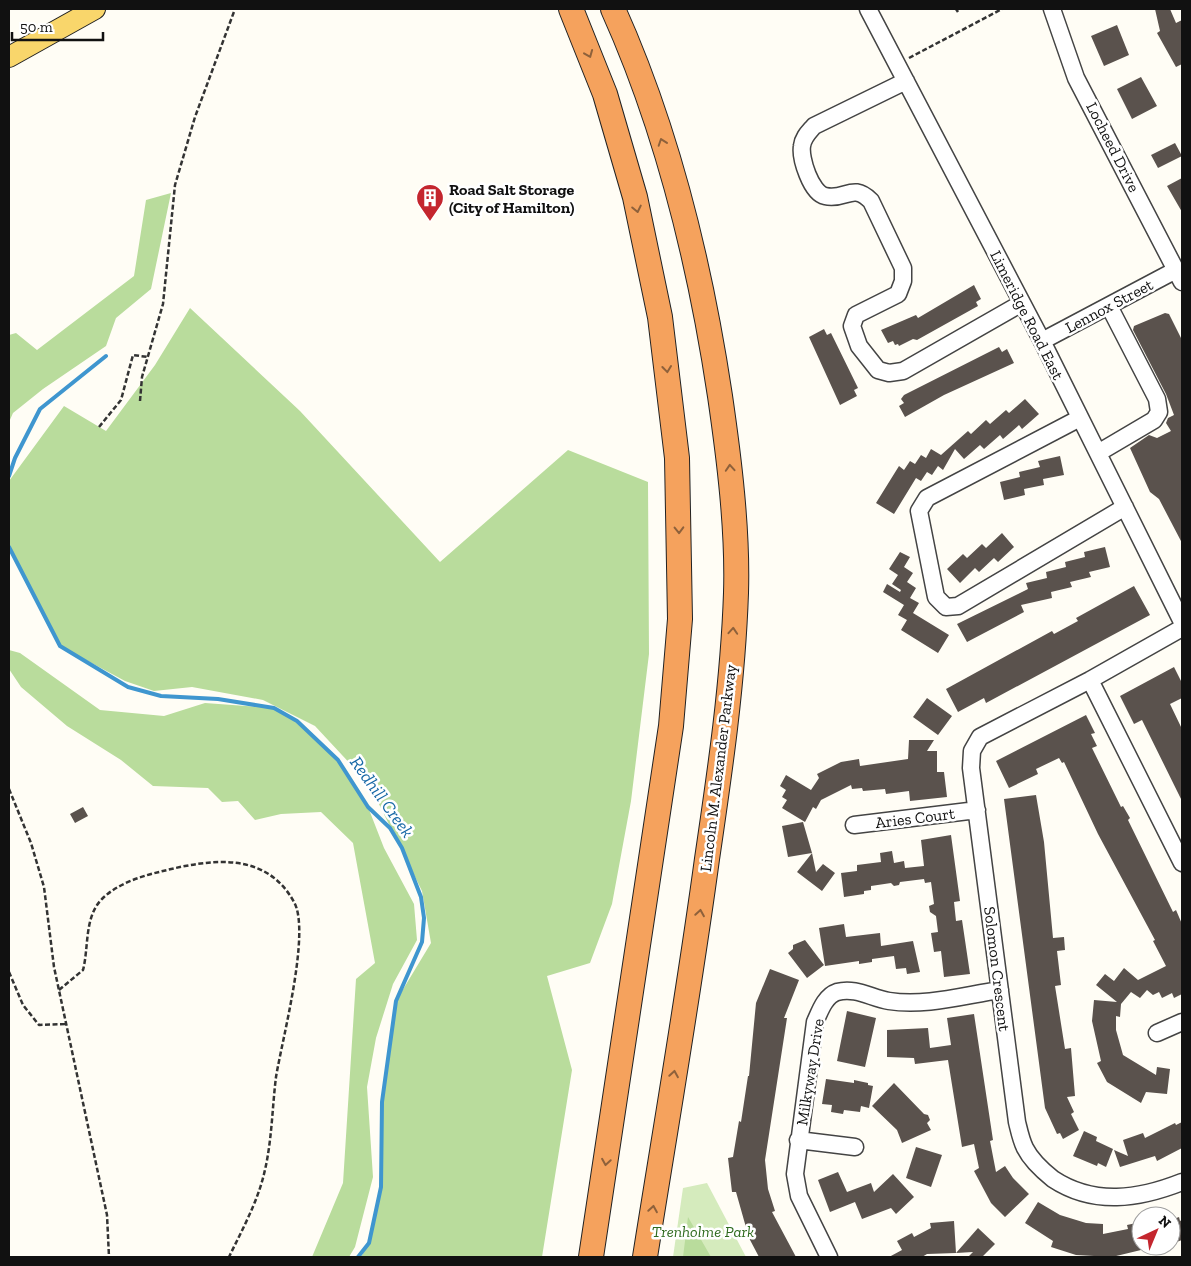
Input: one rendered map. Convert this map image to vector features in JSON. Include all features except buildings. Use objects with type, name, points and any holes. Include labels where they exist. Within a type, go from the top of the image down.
[{"type":"highway","points":[[571,9],[605,94],[635,197],[660,317],[678,458],[680,619],[671,726],[591,1257]]},
{"type":"highway","name":"Lincoln M. Alexander Parkway","points":[[613,9],[631,50],[678,189],[710,326],[731,472],[736,590],[728,718],[645,1257]]},
{"type":"main road","points":[[9,57],[95,9]]},
{"type":"street","name":"Limeridge Road East","points":[[868,9],[1042,341],[1182,622]]},
{"type":"street","name":"Locheed Drive","points":[[1052,9],[1076,78],[1179,276]]},
{"type":"street","points":[[906,81],[814,126],[805,136],[802,147],[808,179],[820,194],[838,196],[856,191],[864,194],[871,201],[903,268],[898,294],[856,315],[852,326],[859,346],[878,370],[889,373],[903,371],[1022,303]]},
{"type":"street","name":"Lennox Street","points":[[1042,341],[1109,306],[1179,276]]},
{"type":"street","points":[[1098,453],[1154,420],[1159,412],[1157,399],[1109,306]]},
{"type":"street","points":[[1080,418],[926,498],[919,511],[936,597],[946,607],[958,606],[1125,507]]},
{"type":"street","name":"Solomon Crescent","points":[[1182,628],[1090,680],[980,737],[972,751],[977,810],[1016,1122],[1026,1149],[1044,1172],[1068,1189],[1098,1198],[1163,1190],[1182,1182]]},
{"type":"street","points":[[1090,680],[1182,863]]},
{"type":"street","name":"Aries Court","points":[[854,825],[977,810]]},
{"type":"street","name":"Milkyway Drive","points":[[829,1257],[799,1196],[795,1174],[815,1022],[822,1004],[835,993],[852,990],[890,1001],[917,1002],[1000,990]]},
{"type":"street","points":[[1157,1033],[1182,1022]]},
{"type":"street","points":[[798,1140],[855,1147]]},
{"type":"path","points":[[140,401],[142,377],[163,304],[174,185],[195,118],[235,9]]},
{"type":"path","points":[[898,65],[1002,9]]},
{"type":"path","points":[[99,427],[121,400],[133,355],[148,357]]},
{"type":"path","points":[[9,789],[32,843],[44,887],[59,990],[107,1215],[109,1257]]},
{"type":"path","points":[[59,990],[83,970],[90,917],[102,899],[140,877],[198,863],[226,862],[248,865],[280,881],[295,904],[299,931],[293,982],[276,1079],[264,1174],[254,1206],[229,1257]]},
{"type":"path","points":[[9,972],[23,1004],[39,1025],[67,1024]]},
{"type":"green space","points":[[171,193],[151,289],[116,318],[106,346],[43,389],[13,413],[9,422],[9,335],[16,333],[37,350],[134,276],[146,200]]},
{"type":"green space","points":[[190,308],[300,411],[440,562],[568,450],[648,482],[649,654],[631,801],[612,904],[590,963],[547,976],[572,1070],[542,1257],[361,1257],[369,1243],[381,1187],[382,1102],[396,1001],[431,943],[422,891],[369,784],[315,726],[263,700],[192,687],[154,691],[125,681],[60,646],[9,547],[9,481],[64,406],[106,431],[155,365]]},
{"type":"green space","points":[[9,650],[20,653],[100,710],[164,716],[205,703],[274,708],[297,721],[338,760],[368,807],[384,848],[414,904],[417,940],[393,984],[376,1038],[367,1087],[373,1177],[355,1247],[349,1257],[312,1257],[343,1183],[356,979],[375,963],[353,843],[321,812],[281,814],[255,820],[238,801],[222,802],[208,788],[153,786],[121,760],[67,726],[21,687],[9,669]]},
{"type":"green space","name":"Trenholme Park","points":[[707,1183],[746,1257],[673,1257],[683,1188]]},
{"type":"green space","points":[[688,1217],[711,1257],[683,1257]]},
{"type":"waterway","name":"Redhill Creek","points":[[9,476],[15,458],[40,409],[106,356]]},
{"type":"waterway","name":"Redhill Creek","points":[[9,547],[60,646],[128,687],[161,696],[218,699],[274,708],[297,721],[338,760],[368,807],[390,828],[402,848],[421,897],[424,918],[422,942],[396,1001],[382,1102],[381,1187],[369,1243],[358,1257]]},
{"type":"place","name":"Road Salt Storage (City of Hamilton)","points":[[430,222]]}]
